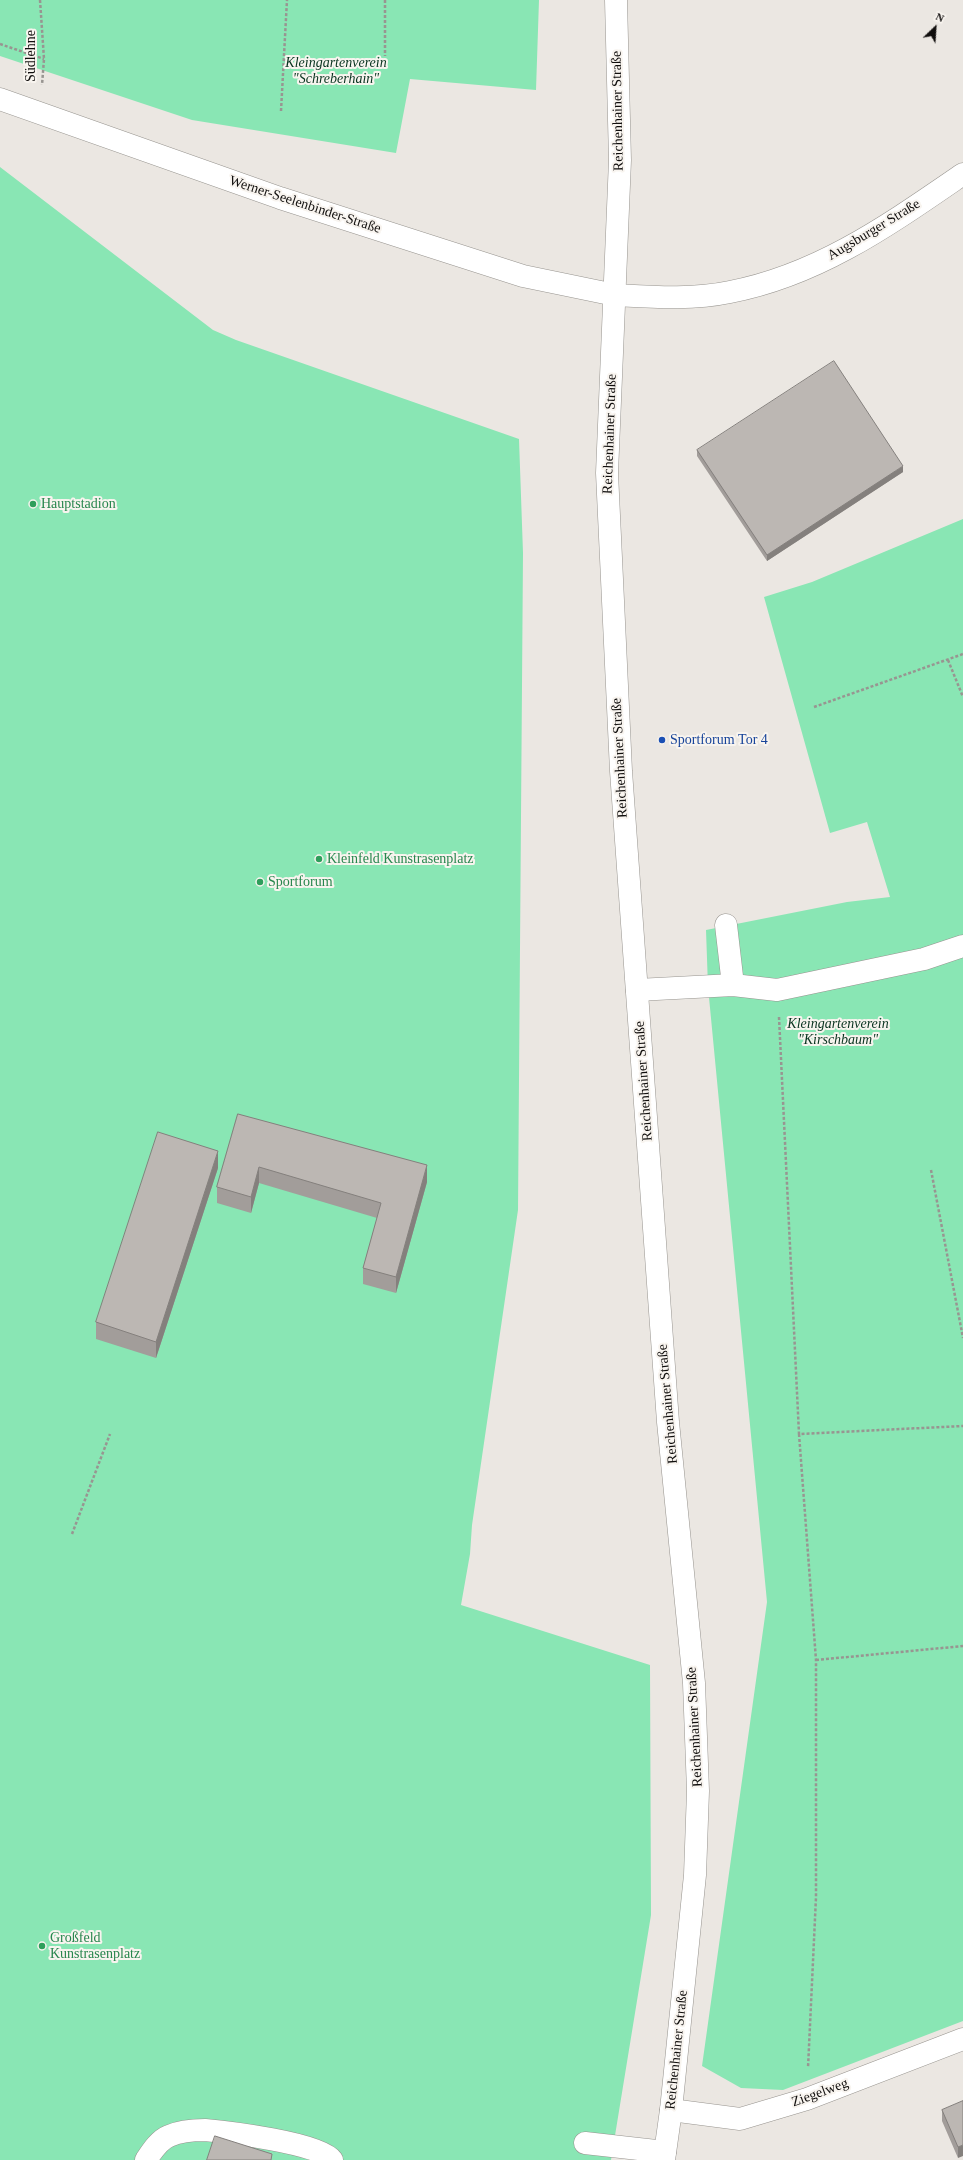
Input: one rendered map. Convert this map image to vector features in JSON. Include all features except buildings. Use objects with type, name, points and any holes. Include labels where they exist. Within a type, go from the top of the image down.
[{"type":"main road","name":"Reichenhainer Straße","points":[[616,0],[620,160],[607,473],[620,771],[668,1422],[694,1683],[698,1791],[695,1875],[671,2110],[664,2156]]},
{"type":"main road","name":"Werner-Seelenbinder-Straße","points":[[0,98],[280,198],[523,276],[615,295]]},
{"type":"main road","name":"Augsburger Straße","points":[[615,295],[673,298],[723,293],[786,277],[842,253],[963,174]]},
{"type":"main road","points":[[726,925],[733,985]]},
{"type":"main road","points":[[637,990],[733,985],[778,990],[924,959],[963,946]]},
{"type":"main road","name":"Ziegelweg","points":[[671,2110],[740,2119],[807,2099],[963,2039]]},
{"type":"main road","points":[[146,2160],[154,2148],[168,2136],[188,2131],[206,2130],[298,2145],[318,2150],[332,2160]]},
{"type":"main road","points":[[585,2143],[664,2156]]},
{"type":"path","name":"Südlehne","points":[[38,111],[44,59],[40,0]]},
{"type":"path","points":[[281,111],[287,0]]},
{"type":"path","points":[[384,0],[385,56]]},
{"type":"path","points":[[0,44],[44,59]]},
{"type":"path","points":[[814,707],[963,654]]},
{"type":"path","points":[[948,660],[963,697]]},
{"type":"path","points":[[778,990],[798,1434],[816,1660],[816,1897],[807,2099]]},
{"type":"path","points":[[931,1170],[963,1338]]},
{"type":"path","points":[[798,1434],[963,1426]]},
{"type":"path","points":[[72,1534],[110,1434]]},
{"type":"path","points":[[816,1660],[963,1646]]},
{"type":"green space","name":"Kleingartenverein \"Schreberhain\"","points":[[0,0],[539,0],[536,90],[410,79],[396,153],[192,120],[0,56]]},
{"type":"green space","name":"Sportforum","points":[[0,167],[213,330],[236,340],[519,439],[523,553],[518,1210],[472,1525],[470,1554],[461,1605],[650,1665],[651,1915],[611,2160],[0,2160]]},
{"type":"green space","name":"Kleingartenverein \"Kirschbaum\"","points":[[963,519],[963,2021],[783,2090],[741,2088],[702,2066],[767,1602],[708,987],[706,930],[847,902],[890,897],[867,822],[830,833],[764,597],[812,582]]},
{"type":"place","name":"Hauptstadion","points":[[33,504]]},
{"type":"place","name":"Sportforum Tor 4","points":[[662,740]]},
{"type":"place","name":"Kleinfeld Kunstrasenplatz","points":[[319,859]]},
{"type":"place","name":"Sportforum","points":[[260,882]]},
{"type":"place","name":"Großfeld Kunstrasenplatz","points":[[42,1946]]}]
